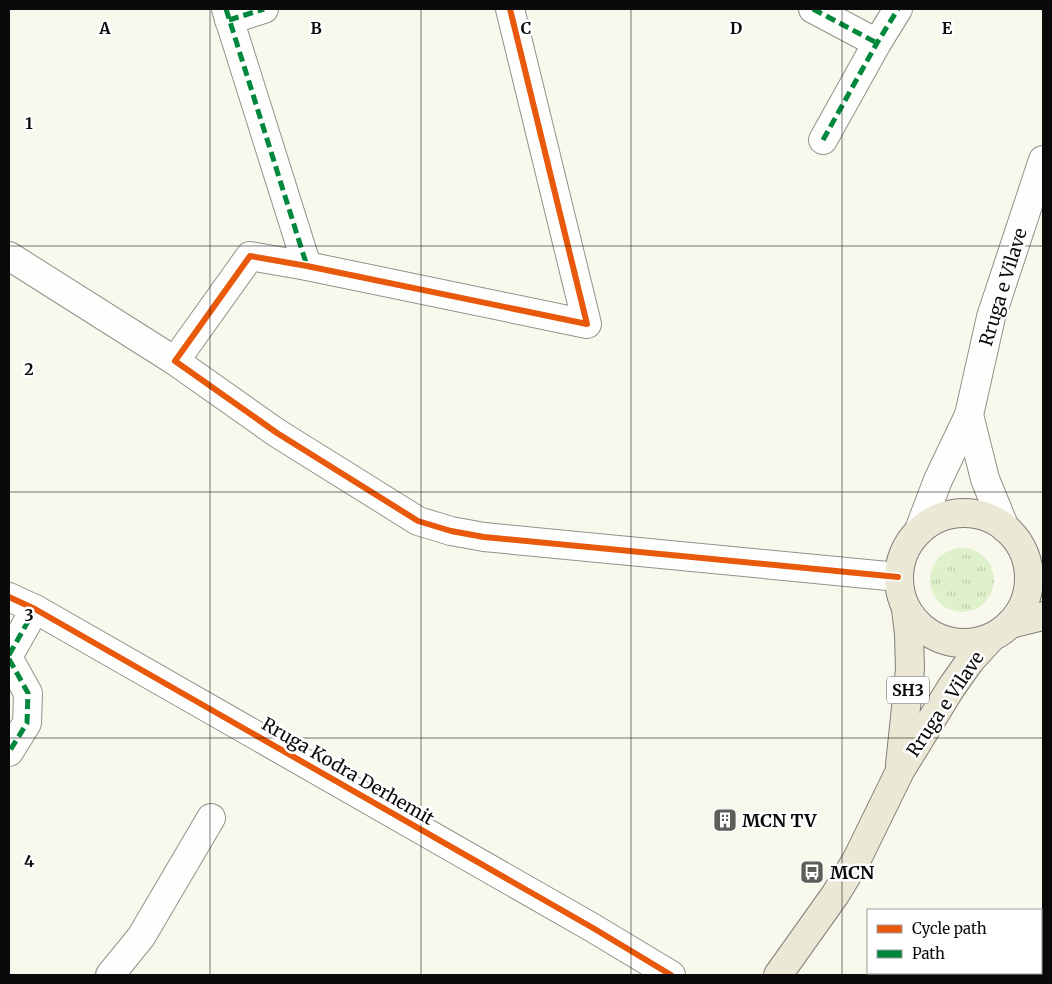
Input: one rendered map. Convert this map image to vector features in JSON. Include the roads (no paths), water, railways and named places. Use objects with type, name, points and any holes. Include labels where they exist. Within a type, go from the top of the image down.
[{"type":"main road","points":[[1043,556],[989,518],[971,513],[952,513],[935,519],[919,530],[908,543],[900,560],[898,577],[900,594],[906,609],[928,634],[943,641],[959,644],[976,643],[1001,631],[1043,616]]},
{"type":"main road","points":[[1001,631],[1019,613],[1026,600],[1029,585],[1029,571],[1025,556],[1012,535]]},
{"type":"main road","name":"Rruga e Vilave","points":[[900,771],[910,669],[906,609]]},
{"type":"main road","name":"Rruga e Vilave","points":[[778,975],[857,859],[900,771],[952,688],[970,661],[1001,631]]},
{"type":"street","points":[[264,9],[228,14],[307,266]]},
{"type":"street","points":[[175,361],[250,256],[587,324],[510,9]]},
{"type":"street","points":[[813,9],[877,43]]},
{"type":"street","points":[[823,140],[898,9]]},
{"type":"street","name":"Rruga e Vilave","points":[[919,530],[938,480],[969,415],[991,317],[1043,160]]},
{"type":"street","points":[[9,256],[175,361],[277,433],[418,521],[451,531],[484,536],[898,577]]},
{"type":"street","name":"Rruga e Vilave","points":[[969,415],[985,479],[1012,535]]},
{"type":"street","name":"Rruga Kodra Derhemit","points":[[9,597],[35,609],[575,918],[671,975]]},
{"type":"street","points":[[9,752],[27,723],[28,693],[9,657],[35,609]]},
{"type":"street","points":[[110,975],[141,937],[211,818]]},
{"type":"place","name":"MCN TV","points":[[725,820]]},
{"type":"place","name":"MCN","points":[[812,872]]}]
